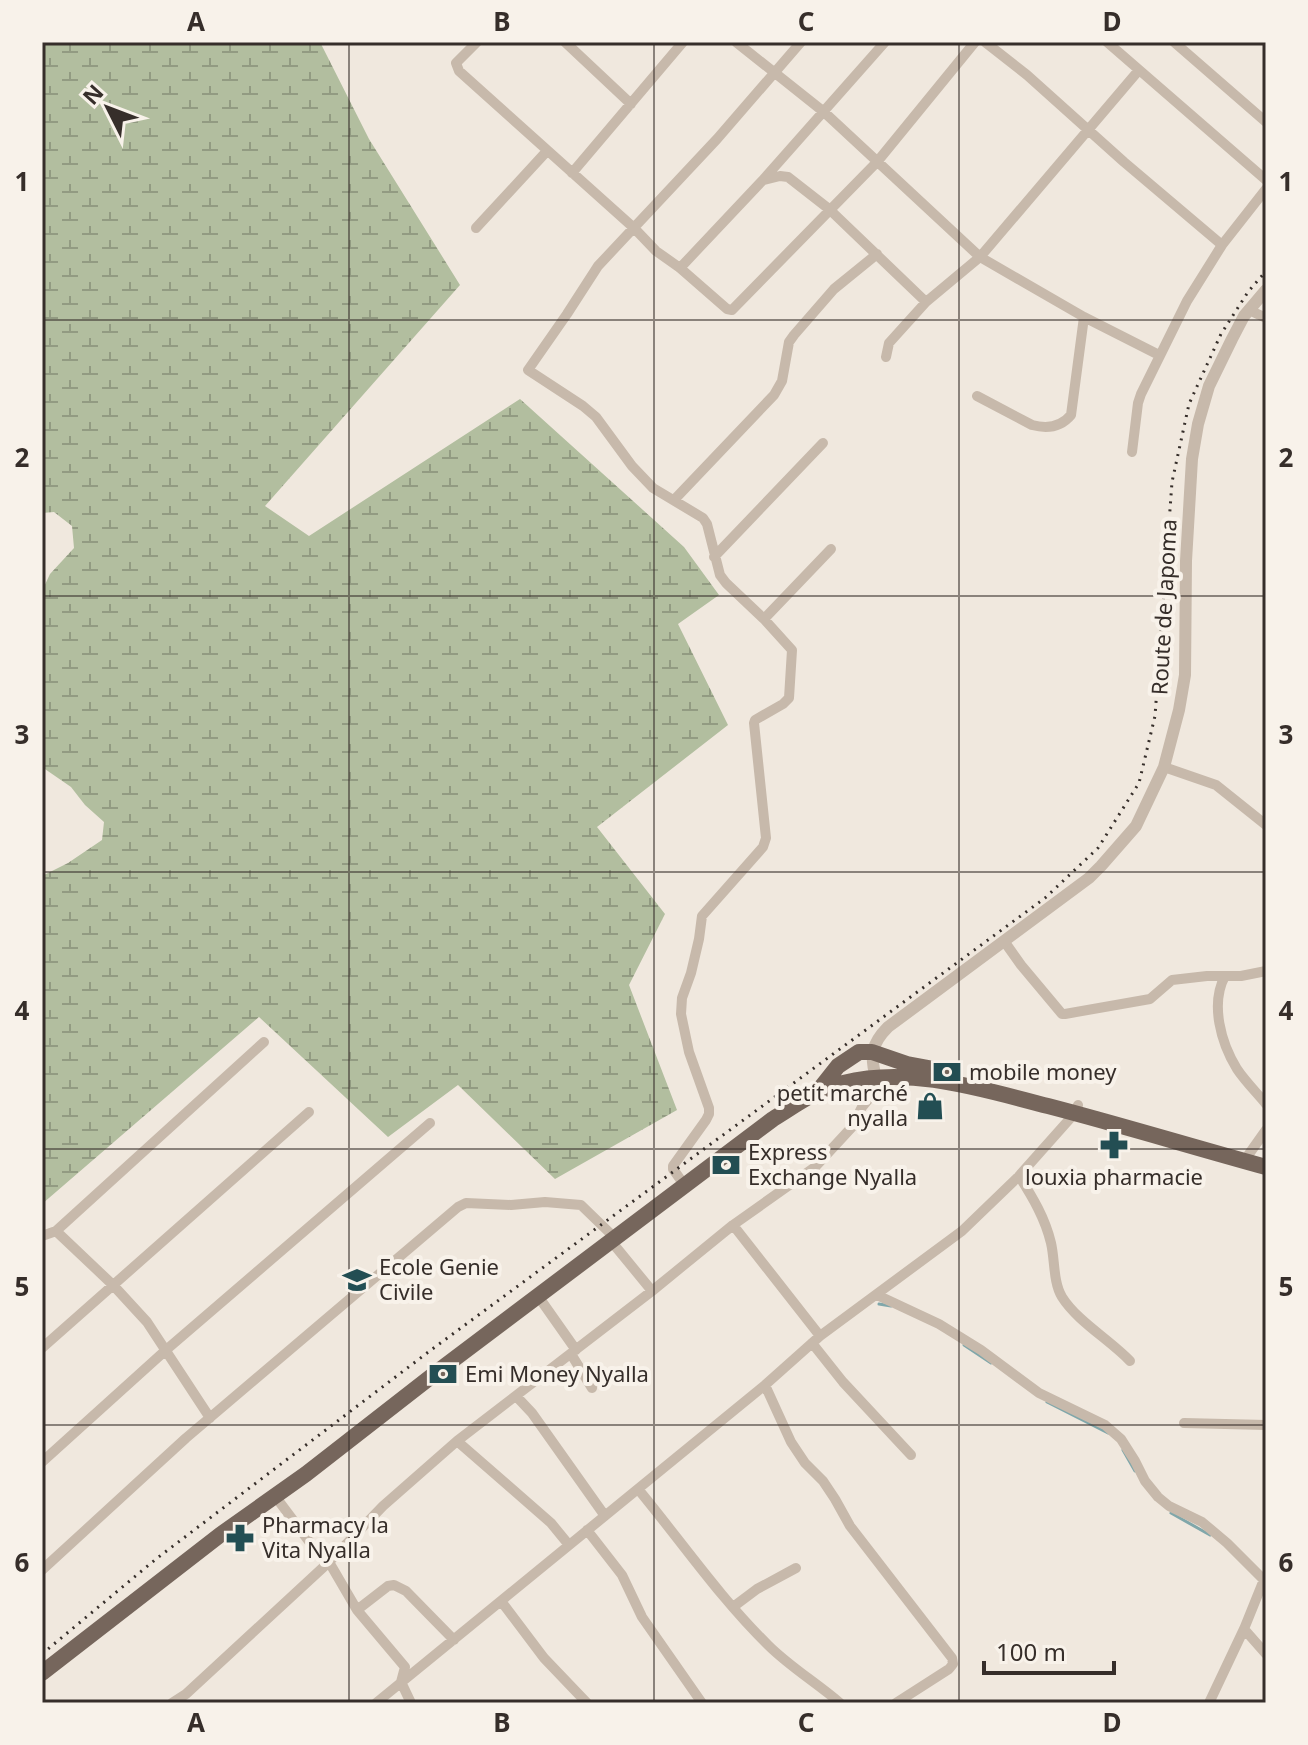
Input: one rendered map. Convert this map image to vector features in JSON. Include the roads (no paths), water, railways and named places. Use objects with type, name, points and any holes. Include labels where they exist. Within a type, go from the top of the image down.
[{"type":"main road","points":[[819,1090],[851,1055],[872,1052],[934,1074],[1266,1159]]},
{"type":"main road","points":[[42,1673],[220,1535],[306,1474],[773,1119],[819,1090],[843,1083],[888,1076],[934,1074]]},
{"type":"main road","points":[[1077,1109],[1266,1167]]},
{"type":"street","points":[[477,42],[456,63],[457,67],[656,251],[732,310],[877,162],[975,42]]},
{"type":"street","points":[[565,42],[631,104]]},
{"type":"street","points":[[572,173],[683,42]]},
{"type":"street","points":[[736,42],[824,112],[980,257],[1084,317],[1159,355]]},
{"type":"street","points":[[685,1186],[673,1166],[706,1120],[709,1108],[689,1052],[681,1014],[682,998],[691,973],[702,916],[763,847],[766,831],[754,723],[789,698],[792,650],[720,575],[707,524],[646,482],[609,438],[601,423],[583,406],[528,370],[528,367],[598,266],[717,139],[801,42]]},
{"type":"street","points":[[680,268],[885,42]]},
{"type":"street","points":[[985,42],[1222,245]]},
{"type":"street","points":[[1107,42],[1266,180]]},
{"type":"street","points":[[1174,42],[1266,122]]},
{"type":"street","points":[[886,357],[889,343],[926,302],[980,257],[1139,70]]},
{"type":"street","points":[[476,228],[547,151]]},
{"type":"street","points":[[762,181],[788,177],[829,209],[926,302]]},
{"type":"street","points":[[1132,452],[1138,403],[1159,355],[1187,301],[1222,245],[1266,189]]},
{"type":"street","points":[[674,500],[774,395],[782,381],[789,342],[794,335],[834,289],[877,254]]},
{"type":"street","name":"Route de Japoma","points":[[872,1052],[888,1027],[1101,866],[1136,826],[1164,767],[1185,675],[1186,561],[1192,459],[1198,424],[1209,386],[1232,339],[1249,310],[1266,290]]},
{"type":"street","points":[[1249,310],[1266,318]]},
{"type":"street","points":[[977,396],[1032,425],[1051,427],[1065,422],[1071,415],[1084,317]]},
{"type":"street","points":[[714,557],[823,443]]},
{"type":"street","points":[[764,619],[831,549]]},
{"type":"street","points":[[1164,767],[1216,785],[1266,825]]},
{"type":"street","points":[[1004,941],[1062,1014],[1150,999],[1172,980],[1241,976],[1266,971]]},
{"type":"street","points":[[1225,976],[1217,1009],[1223,1037],[1237,1068],[1266,1104]]},
{"type":"street","points":[[42,1236],[56,1231],[264,1042]]},
{"type":"street","points":[[172,1703],[190,1698],[383,1506],[457,1441],[733,1225],[815,1167],[841,1141],[875,1091],[872,1052]]},
{"type":"street","points":[[376,1703],[765,1385],[816,1339],[962,1231],[1019,1176],[1077,1109]]},
{"type":"street","points":[[42,1348],[309,1112]]},
{"type":"street","points":[[42,1462],[166,1350],[430,1123]]},
{"type":"street","points":[[1249,1154],[1266,1130]]},
{"type":"street","points":[[1019,1176],[1047,1227],[1060,1294],[1130,1361]]},
{"type":"street","points":[[42,1570],[210,1418],[466,1203],[581,1205],[652,1291]]},
{"type":"street","points":[[733,1225],[816,1339],[843,1382],[911,1455]]},
{"type":"street","points":[[56,1231],[147,1322],[210,1418]]},
{"type":"street","points":[[877,1295],[939,1324],[981,1350],[1039,1393],[1105,1425],[1121,1439],[1158,1497],[1202,1522],[1265,1579],[1209,1703]]},
{"type":"street","points":[[538,1296],[592,1388]]},
{"type":"street","points":[[765,1385],[786,1433],[805,1463],[823,1481],[850,1526],[952,1658],[953,1664],[949,1669],[896,1703]]},
{"type":"street","points":[[516,1396],[532,1413],[605,1516]]},
{"type":"street","points":[[1184,1423],[1266,1425]]},
{"type":"street","points":[[457,1441],[551,1523],[569,1545]]},
{"type":"street","points":[[638,1489],[733,1607],[769,1646],[840,1703]]},
{"type":"street","points":[[275,1496],[314,1548],[329,1562],[357,1610],[405,1667],[401,1682],[411,1703]]},
{"type":"street","points":[[587,1530],[622,1575],[642,1617],[702,1703]]},
{"type":"street","points":[[733,1607],[757,1589],[796,1568]]},
{"type":"street","points":[[357,1610],[388,1586],[394,1585],[406,1591],[454,1640]]},
{"type":"street","points":[[501,1601],[544,1658],[587,1703]]},
{"type":"street","points":[[1244,1629],[1266,1654]]},
{"type":"waterway","points":[[879,1304],[891,1306]]},
{"type":"waterway","points":[[964,1345],[991,1363]]},
{"type":"waterway","points":[[1047,1402],[1108,1433]]},
{"type":"waterway","points":[[1123,1450],[1135,1471]]},
{"type":"waterway","points":[[1171,1513],[1210,1535]]},
{"type":"railway","points":[[42,1654],[156,1559],[431,1350],[1045,898],[1098,848],[1139,783],[1155,716],[1172,482],[1189,404],[1221,334],[1248,292],[1266,271]]},
{"type":"place","name":"mobile money","points":[[947,1072]]},
{"type":"place","name":"petit marché nyalla","points":[[930,1106]]},
{"type":"place","name":"louxia pharmacie","points":[[1114,1145]]},
{"type":"place","name":"Express Exchange Nyalla","points":[[726,1165]]},
{"type":"place","name":"Ecole Genie Civile","points":[[357,1280]]},
{"type":"place","name":"Emi Money Nyalla","points":[[443,1374]]},
{"type":"place","name":"Pharmacy la Vita Nyalla","points":[[240,1538]]}]
